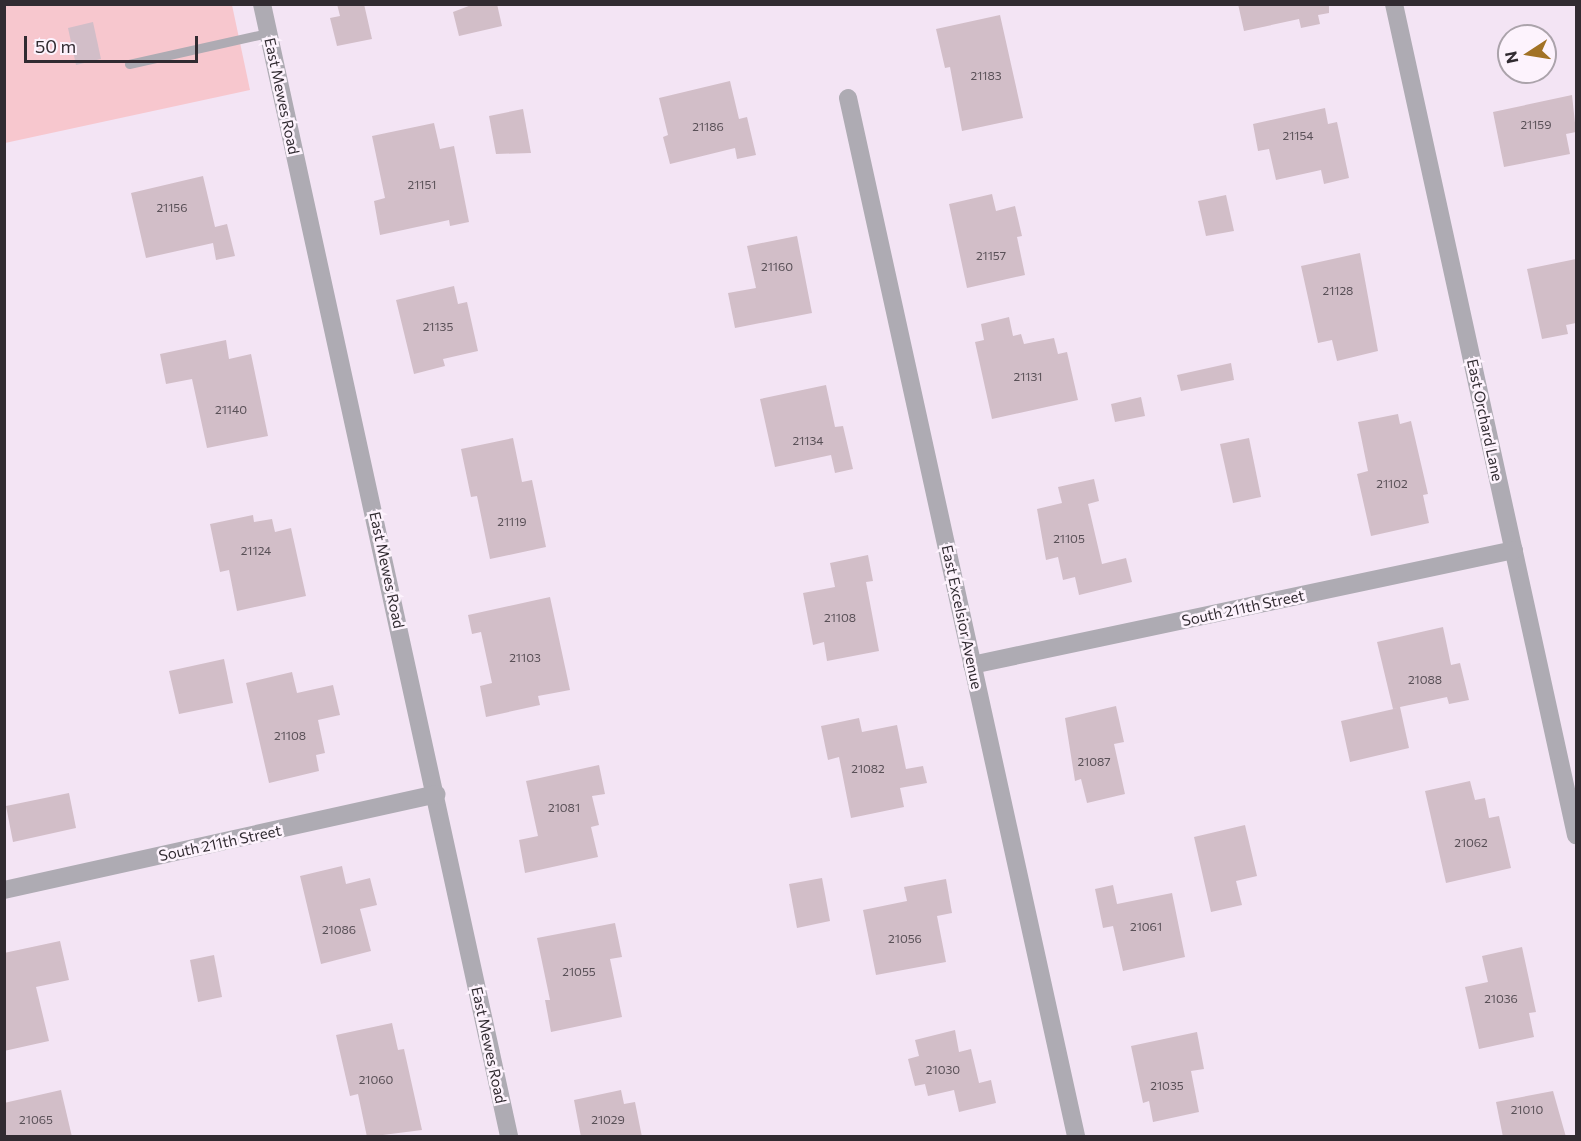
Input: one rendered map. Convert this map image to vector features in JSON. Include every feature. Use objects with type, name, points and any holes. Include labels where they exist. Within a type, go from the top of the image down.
[{"type":"street","name":"East Mewes Road","points":[[262,4],[509,1137]]},
{"type":"street","name":"East Orchard Lane","points":[[1394,4],[1576,835]]},
{"type":"street","name":"East Excelsior Avenue","points":[[848,98],[1076,1137]]},
{"type":"street","name":"South 211th Street","points":[[972,665],[1514,550]]},
{"type":"street","name":"South 211th Street","points":[[4,890],[436,794]]},
{"type":"lane","points":[[129,64],[268,33]]},
{"type":"shaded area","points":[[4,5],[232,5],[250,90],[5,143]]},
{"type":"building","points":[[337,4],[364,4],[372,39],[337,46],[330,18],[340,16]]},
{"type":"building","points":[[474,4],[497,4],[502,26],[459,36],[453,12]]},
{"type":"building","points":[[1238,4],[1329,4],[1329,13],[1318,15],[1320,24],[1301,28],[1299,19],[1244,31]]},
{"type":"building","points":[[1000,15],[1023,118],[962,131],[950,67],[945,68],[936,29]]},
{"type":"building","points":[[93,22],[101,59],[76,65],[68,28]]},
{"type":"building","points":[[730,81],[739,119],[747,117],[756,155],[737,159],[735,148],[670,164],[663,137],[668,135],[659,98]]},
{"type":"building","points":[[1572,95],[1576,132],[1566,134],[1570,154],[1504,167],[1493,112]]},
{"type":"building","points":[[1325,108],[1328,124],[1337,122],[1349,178],[1324,184],[1321,170],[1276,180],[1269,149],[1258,151],[1253,124]]},
{"type":"building","points":[[523,109],[531,153],[496,154],[489,116]]},
{"type":"building","points":[[434,123],[440,149],[454,146],[469,222],[450,226],[449,220],[380,235],[374,201],[385,198],[372,136]]},
{"type":"building","points":[[203,176],[215,227],[227,224],[235,256],[216,260],[213,243],[146,258],[131,193]]},
{"type":"building","points":[[992,194],[996,211],[1015,206],[1022,236],[1017,237],[1025,275],[967,288],[949,204]]},
{"type":"building","points":[[1226,195],[1234,231],[1206,236],[1198,201]]},
{"type":"building","points":[[797,236],[812,313],[735,328],[728,293],[756,288],[747,246]]},
{"type":"building","points":[[1360,253],[1378,351],[1337,361],[1332,340],[1318,343],[1301,266]]},
{"type":"building","points":[[1576,259],[1576,323],[1566,325],[1568,334],[1542,339],[1527,269]]},
{"type":"building","points":[[454,286],[458,304],[467,302],[478,351],[443,359],[445,366],[414,374],[396,300]]},
{"type":"building","points":[[1009,317],[1013,336],[1021,334],[1024,344],[1054,338],[1058,354],[1067,352],[1078,400],[992,419],[975,342],[984,340],[981,324]]},
{"type":"building","points":[[226,340],[229,359],[251,354],[268,436],[207,448],[192,379],[166,384],[160,354]]},
{"type":"building","points":[[1231,363],[1234,380],[1181,391],[1177,375]]},
{"type":"building","points":[[826,385],[835,427],[843,426],[853,469],[835,473],[831,455],[775,467],[760,399]]},
{"type":"building","points":[[1141,397],[1145,416],[1115,422],[1111,404]]},
{"type":"building","points":[[1398,414],[1400,424],[1411,421],[1428,494],[1423,495],[1429,523],[1371,536],[1357,474],[1368,471],[1358,422]]},
{"type":"building","points":[[513,438],[522,482],[532,480],[546,547],[490,559],[477,496],[471,497],[461,449]]},
{"type":"building","points":[[1249,438],[1261,497],[1233,503],[1220,444]]},
{"type":"building","points":[[1094,479],[1099,501],[1088,504],[1102,564],[1126,558],[1132,582],[1079,595],[1075,577],[1063,580],[1058,557],[1046,560],[1037,509],[1062,503],[1058,487]]},
{"type":"building","points":[[253,515],[254,522],[272,519],[275,532],[291,528],[306,596],[237,611],[229,570],[220,572],[210,524]]},
{"type":"building","points":[[868,555],[873,581],[866,582],[879,651],[827,661],[824,642],[813,645],[803,593],[835,587],[830,563]]},
{"type":"building","points":[[550,597],[570,690],[538,696],[540,705],[486,717],[480,686],[492,683],[481,632],[472,634],[468,615]]},
{"type":"building","points":[[1443,627],[1451,665],[1460,663],[1469,700],[1449,704],[1447,697],[1400,707],[1409,748],[1350,762],[1341,721],[1398,708],[1393,709],[1377,642]]},
{"type":"building","points":[[224,659],[233,703],[179,714],[169,671]]},
{"type":"building","points":[[292,672],[297,693],[333,685],[340,715],[318,720],[325,753],[316,755],[319,771],[269,783],[246,683]]},
{"type":"building","points":[[1116,706],[1124,742],[1114,744],[1125,794],[1087,803],[1081,779],[1075,781],[1065,718]]},
{"type":"building","points":[[859,718],[862,732],[897,725],[906,769],[923,766],[927,783],[900,788],[904,807],[851,818],[839,757],[828,760],[821,726]]},
{"type":"building","points":[[599,765],[605,794],[592,796],[599,825],[591,827],[598,857],[525,873],[519,840],[538,836],[526,781]]},
{"type":"building","points":[[1470,781],[1475,800],[1485,798],[1489,818],[1499,816],[1511,868],[1446,883],[1425,791]]},
{"type":"building","points":[[69,793],[76,828],[13,842],[6,806]]},
{"type":"building","points":[[1245,825],[1257,876],[1236,881],[1242,905],[1211,912],[1194,837]]},
{"type":"building","points":[[342,866],[346,884],[370,878],[377,905],[360,909],[371,951],[321,964],[300,876]]},
{"type":"building","points":[[822,878],[830,921],[797,928],[789,884]]},
{"type":"building","points":[[946,879],[952,913],[937,916],[946,962],[876,975],[863,910],[907,901],[904,887]]},
{"type":"building","points":[[1113,885],[1117,904],[1172,893],[1185,957],[1123,971],[1113,926],[1103,928],[1095,889]]},
{"type":"building","points":[[615,923],[622,957],[610,959],[622,1017],[551,1032],[545,1000],[550,1000],[537,938]]},
{"type":"building","points":[[60,941],[69,980],[36,987],[49,1041],[4,1051],[4,953]]},
{"type":"building","points":[[1522,947],[1536,1012],[1529,1013],[1534,1037],[1479,1049],[1465,987],[1488,982],[1482,956]]},
{"type":"building","points":[[214,955],[222,997],[198,1002],[190,960]]},
{"type":"building","points":[[392,1023],[398,1050],[404,1049],[422,1130],[367,1137],[358,1094],[350,1096],[336,1035]]},
{"type":"building","points":[[955,1030],[959,1052],[971,1049],[979,1083],[991,1080],[996,1103],[959,1112],[954,1090],[928,1096],[925,1084],[915,1086],[908,1059],[919,1056],[915,1040]]},
{"type":"building","points":[[1197,1032],[1204,1069],[1191,1071],[1199,1112],[1153,1122],[1149,1101],[1143,1103],[1131,1046]]},
{"type":"building","points":[[61,1090],[72,1137],[4,1137],[4,1103]]},
{"type":"building","points":[[621,1090],[624,1104],[635,1102],[642,1137],[581,1137],[574,1100]]},
{"type":"building","points":[[1553,1091],[1566,1137],[1503,1137],[1496,1102]]}]
